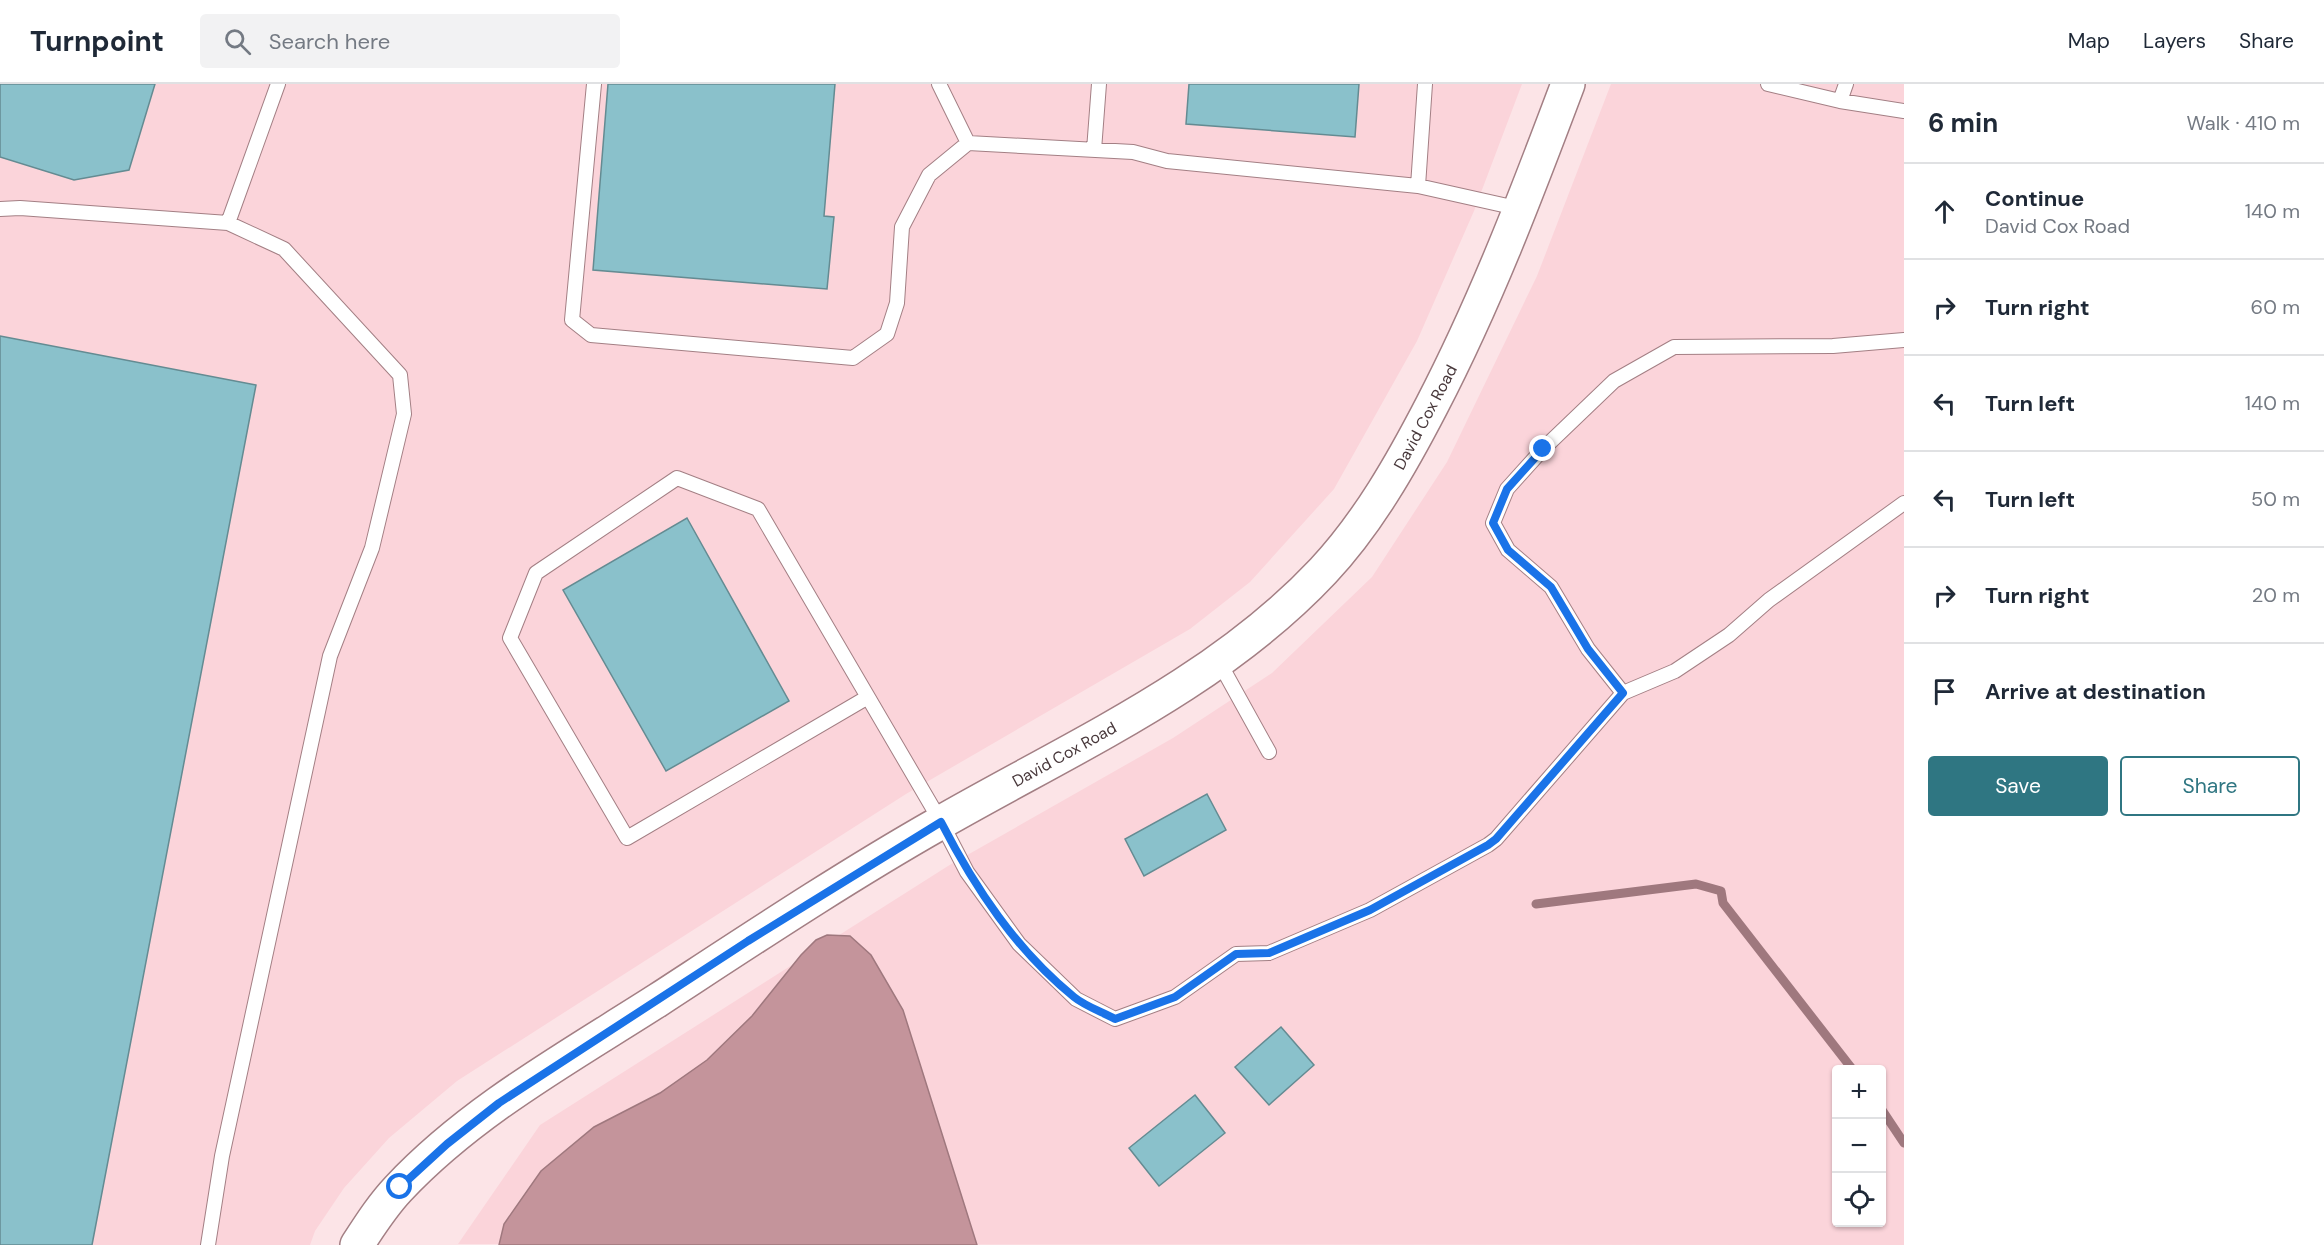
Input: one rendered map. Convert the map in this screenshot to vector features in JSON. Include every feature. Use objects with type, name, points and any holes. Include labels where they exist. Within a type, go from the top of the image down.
[{"type":"main road","name":"David Cox Road","points":[[357,1245],[378,1213],[400,1187],[447,1144],[499,1103],[748,941],[941,822],[1162,697],[1218,660],[1270,621],[1324,570],[1358,529],[1412,444],[1456,358],[1521,209],[1568,84]]},
{"type":"lane","points":[[228,223],[278,84]]},
{"type":"lane","points":[[594,84],[572,321],[591,335],[853,358],[887,334],[897,303],[902,227],[929,175],[968,143],[1133,152],[1167,161],[1418,186],[1521,209]]},
{"type":"lane","points":[[939,84],[968,143]]},
{"type":"lane","points":[[1094,150],[1099,84]]},
{"type":"lane","points":[[1418,186],[1425,84]]},
{"type":"lane","points":[[1768,84],[1904,111]]},
{"type":"lane","points":[[1840,100],[1846,84]]},
{"type":"lane","points":[[0,210],[20,208],[228,223],[284,249],[400,375],[404,414],[372,548],[330,656],[222,1156],[208,1245]]},
{"type":"lane","points":[[1623,693],[1588,649],[1551,587],[1508,550],[1493,523],[1507,489],[1543,449],[1614,381],[1674,347],[1833,346],[1904,340]]},
{"type":"lane","points":[[868,697],[627,838],[510,638],[536,573],[677,478],[759,508],[941,822],[967,872],[1018,944],[1076,999],[1115,1019],[1175,997],[1236,954],[1269,953],[1370,910],[1488,845],[1496,839],[1623,693],[1676,670],[1711,647],[1845,544],[1904,503]]},
{"type":"lane","points":[[1218,660],[1269,752]]},
{"type":"shaded area","points":[[0,84],[1522,84],[1474,211],[1417,341],[1334,489],[1250,582],[1190,629],[906,794],[457,1081],[389,1138],[344,1188],[315,1231],[310,1245],[0,1245]]},
{"type":"shaded area","points":[[1611,84],[1904,84],[1904,1245],[458,1244],[540,1125],[948,866],[1173,738],[1272,673],[1372,577],[1447,462],[1537,276]]},
{"type":"shaded area","points":[[827,935],[850,936],[871,955],[903,1010],[977,1245],[499,1245],[504,1224],[541,1171],[594,1127],[660,1093],[707,1060],[752,1016],[801,955],[816,940]]},
{"type":"building","points":[[0,84],[155,84],[129,170],[74,180],[0,157]]},
{"type":"building","points":[[608,84],[835,84],[824,216],[834,217],[827,289],[593,270]]},
{"type":"building","points":[[1189,84],[1359,84],[1355,137],[1186,124]]},
{"type":"building","points":[[0,336],[256,385],[92,1245],[0,1245]]},
{"type":"building","points":[[687,518],[789,701],[666,771],[563,590]]},
{"type":"building","points":[[1207,794],[1226,830],[1144,876],[1125,839]]},
{"type":"building","points":[[1281,1027],[1314,1065],[1269,1105],[1235,1067]]},
{"type":"building","points":[[1195,1095],[1225,1133],[1159,1186],[1129,1148]]},
{"type":"waterway","points":[[1536,904],[1696,884],[1721,891],[1723,903],[1849,1065]]},
{"type":"waterway","points":[[1886,1116],[1904,1143]]},
{"type":"route","points":[[400,1187],[447,1144],[499,1103],[748,941],[941,822],[967,872],[1018,944],[1076,999],[1115,1019],[1175,997],[1236,954],[1269,953],[1370,910],[1488,845],[1496,839],[1623,693],[1588,649],[1551,587],[1508,550],[1493,523],[1507,489],[1543,449]]}]
